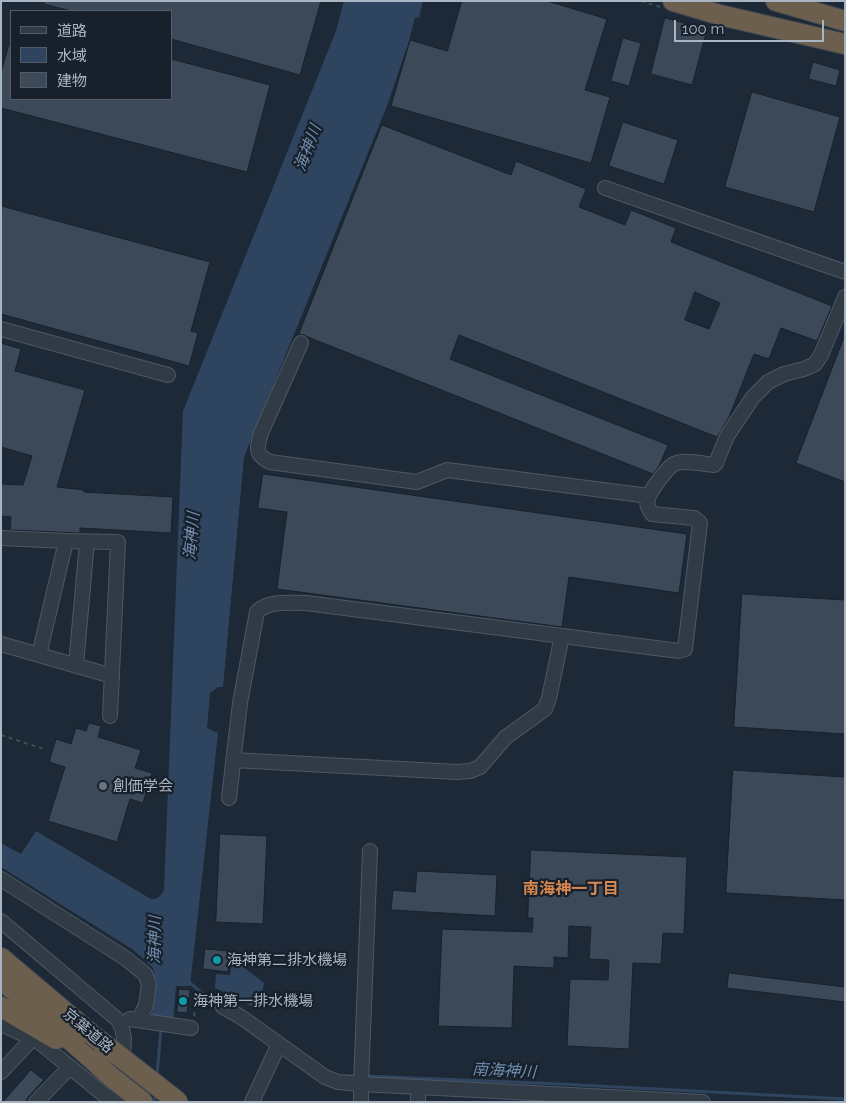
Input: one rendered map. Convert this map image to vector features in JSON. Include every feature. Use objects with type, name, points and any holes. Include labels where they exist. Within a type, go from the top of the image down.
[{"type":"highway","points":[[673,1],[845,44]]},
{"type":"highway","points":[[703,1],[845,44]]},
{"type":"highway","points":[[776,1],[845,21]]},
{"type":"highway","name":"京葉道路","points":[[1,958],[109,1049],[178,1102]]},
{"type":"highway","name":"京葉道路","points":[[1,979],[142,1102]]},
{"type":"highway","points":[[1,1007],[93,1060]]},
{"type":"street","points":[[605,188],[845,272]]},
{"type":"street","points":[[229,798],[240,703],[257,612],[260,608],[267,605],[306,603],[679,651],[685,649],[700,523],[694,518],[652,514],[648,508],[647,500],[656,484],[674,464],[686,462],[714,465],[727,436],[753,397],[768,382],[784,374],[815,364],[821,355],[845,297]]},
{"type":"street","points":[[1,329],[168,375]]},
{"type":"street","points":[[301,343],[261,433],[258,451],[261,458],[270,462],[417,482],[447,470],[649,496]]},
{"type":"street","points":[[1,538],[66,542],[118,542],[110,716]]},
{"type":"street","points":[[39,655],[66,542]]},
{"type":"street","points":[[76,666],[87,542]]},
{"type":"street","points":[[233,760],[457,772],[470,771],[480,767],[506,737],[545,709],[562,636]]},
{"type":"street","points":[[1,644],[112,676]]},
{"type":"street","points":[[361,1102],[370,851]]},
{"type":"street","points":[[1,879],[125,958],[145,974],[149,984],[146,1005],[139,1020]]},
{"type":"street","points":[[1,921],[102,1006],[119,1023],[124,1038],[114,1101],[38,1041],[1,1024]]},
{"type":"street","points":[[223,1007],[241,1017],[325,1077],[338,1082],[361,1084],[418,1095],[703,1102]]},
{"type":"street","points":[[119,1023],[129,1018],[191,1028]]},
{"type":"street","points":[[1,1072],[32,1039]]},
{"type":"street","points":[[252,1102],[279,1044]]},
{"type":"street","points":[[36,1102],[70,1067]]},
{"type":"path","points":[[1,735],[47,750]]},
{"type":"path","points":[[191,1028],[196,1003],[223,1007]]},
{"type":"water","points":[[344,1],[423,1],[419,18],[415,17],[387,106],[244,457],[223,687],[218,687],[210,693],[207,728],[218,733],[190,986],[176,986],[173,1023],[151,1020],[156,988],[153,968],[132,949],[1,867],[1,843],[21,854],[36,831],[151,899],[159,897],[164,890],[183,411],[336,31]]},
{"type":"water","points":[[233,959],[264,983],[258,1010],[215,988],[216,974],[230,975]]},
{"type":"building","points":[[45,1],[321,1],[300,75],[172,39],[172,10],[67,10],[44,4]]},
{"type":"building","points":[[462,1],[547,1],[607,19],[585,90],[610,97],[591,163],[391,106],[410,40],[447,51]]},
{"type":"building","points":[[665,18],[707,29],[692,85],[651,74]]},
{"type":"building","points":[[623,38],[641,43],[629,86],[611,81]]},
{"type":"building","points":[[10,45],[10,100],[172,100],[172,59],[270,85],[247,172],[1,108],[1,73]]},
{"type":"building","points":[[813,62],[840,70],[836,86],[809,79]]},
{"type":"building","points":[[752,92],[840,117],[814,212],[725,187]]},
{"type":"building","points":[[623,122],[678,140],[664,184],[609,166]]},
{"type":"building","points":[[382,125],[511,175],[516,161],[586,189],[579,207],[625,225],[631,210],[676,228],[671,242],[832,306],[817,341],[781,328],[769,359],[754,354],[729,417],[717,437],[459,335],[450,359],[668,445],[659,466],[653,474],[299,334]],"holes":[[[695,292],[720,303],[709,329],[685,320]]]},
{"type":"building","points":[[1,206],[210,262],[191,331],[198,333],[189,366],[1,314]]},
{"type":"building","points":[[845,338],[845,482],[796,463]]},
{"type":"building","points":[[1,343],[21,349],[15,371],[85,390],[57,487],[84,490],[84,492],[173,497],[171,533],[80,528],[80,533],[10,530],[11,517],[1,516],[1,484],[23,485],[32,456],[1,447]]},
{"type":"building","points":[[263,474],[687,534],[679,593],[569,577],[562,627],[277,589],[287,512],[258,508]]},
{"type":"building","points":[[742,594],[845,600],[845,734],[734,727]]},
{"type":"building","name":"創価学会","points":[[89,723],[101,726],[98,737],[141,750],[135,768],[152,773],[143,803],[130,799],[117,842],[48,821],[65,767],[49,762],[56,739],[71,744],[76,728],[86,731]]},
{"type":"building","points":[[733,770],[845,777],[845,900],[726,893]]},
{"type":"building","points":[[220,834],[267,836],[263,924],[216,922]]},
{"type":"building","points":[[531,850],[687,857],[684,934],[663,933],[661,964],[633,963],[629,1049],[567,1046],[570,979],[608,980],[609,960],[589,959],[591,927],[569,926],[568,958],[554,957],[554,968],[514,966],[512,1028],[438,1026],[442,929],[532,932],[533,918],[528,918]]},
{"type":"building","points":[[417,871],[497,875],[495,916],[391,910],[393,890],[415,892]]},
{"type":"building","name":"海神第二排水機場","points":[[205,949],[230,951],[228,972],[203,969]]},
{"type":"building","points":[[729,973],[845,987],[845,1002],[727,988]]},
{"type":"building","name":"海神第一排水機場","points":[[179,989],[190,990],[187,1013],[177,1012]]},
{"type":"building","points":[[31,1070],[44,1080],[25,1102],[3,1102]]},
{"type":"waterway","name":"南海神川","points":[[190,983],[206,996],[224,1003]]},
{"type":"waterway","name":"海神川","points":[[157,1076],[161,1028]]},
{"type":"waterway","name":"南海神川","points":[[343,1076],[357,1076]]},
{"type":"waterway","name":"南海神川","points":[[365,1076],[845,1099]]},
{"type":"waterway","name":"海神川","points":[[154,1102],[155,1092]]},
{"type":"place","name":"創価学会","points":[[103,786]]},
{"type":"place","name":"海神第二排水機場","points":[[217,960]]},
{"type":"place","name":"海神第一排水機場","points":[[183,1001]]},
{"type":"district","name":"南海神一丁目","points":[[571,889]]}]
